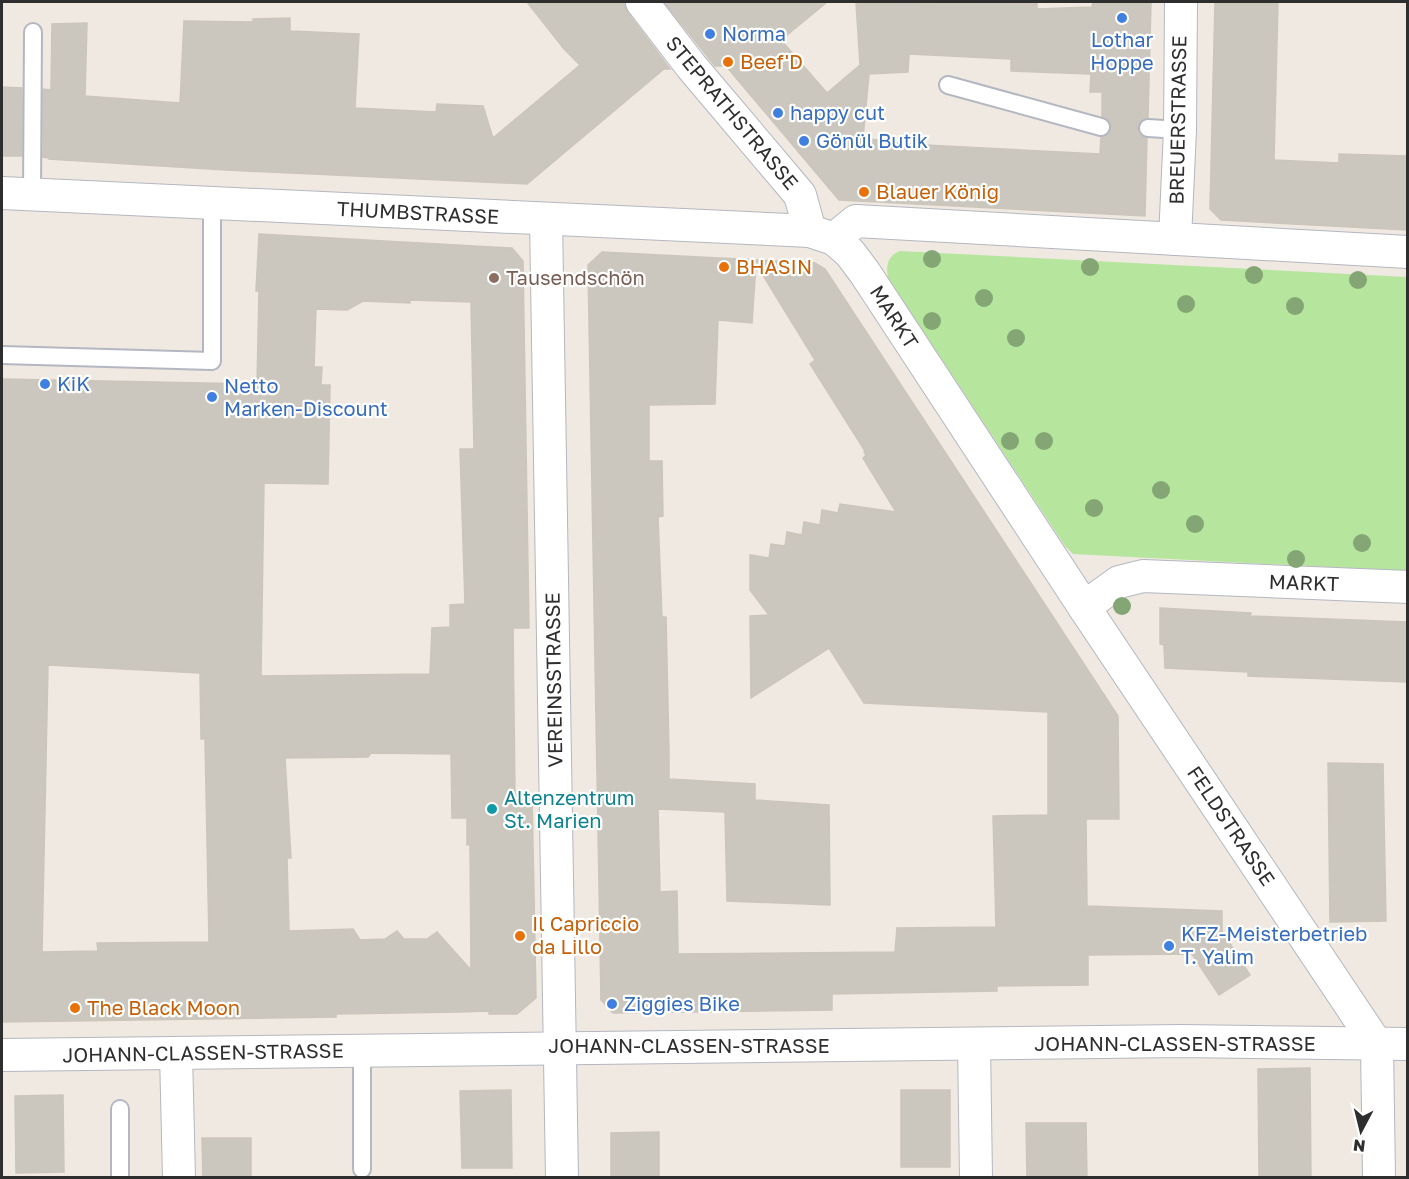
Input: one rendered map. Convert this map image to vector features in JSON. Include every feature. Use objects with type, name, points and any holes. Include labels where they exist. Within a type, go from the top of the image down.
[{"type":"street","name":"STEPRATHSTRASSE","points":[[642,2],[691,66],[800,195],[822,235]]},
{"type":"street","name":"BREUERSTRASSE","points":[[1175,239],[1180,130],[1180,2]]},
{"type":"street","name":"THUMBSTRASSE","points":[[17,194],[546,219],[822,235]]},
{"type":"street","name":"VEREINSSTRASSE","points":[[546,219],[562,1178]]},
{"type":"street","points":[[822,235],[856,221],[1407,252]]},
{"type":"street","name":"MARKT","points":[[822,235],[850,254],[865,273],[1084,607],[1119,582],[1143,576],[1407,587]]},
{"type":"street","name":"FELDSTRASSE","points":[[1084,607],[1392,1045]]},
{"type":"street","name":"JOHANN-CLASSEN-STRASSE","points":[[2,1055],[1182,1041],[1392,1045]]},
{"type":"street","points":[[974,1044],[976,1178]]},
{"type":"street","points":[[1379,1178],[1392,1045]]},
{"type":"street","points":[[176,1053],[178,1178]]},
{"type":"lane","points":[[17,194],[33,32]]},
{"type":"lane","points":[[948,85],[1101,127]]},
{"type":"lane","points":[[1148,128],[1180,130]]},
{"type":"lane","points":[[2,355],[212,361],[213,203]]},
{"type":"lane","points":[[362,1050],[362,1169]]},
{"type":"lane","points":[[120,1109],[120,1178]]},
{"type":"green space","points":[[900,251],[1407,277],[1407,571],[1073,554],[1065,546],[888,278],[888,262]]},
{"type":"building","points":[[527,2],[624,2],[628,13],[670,69],[664,69],[527,184],[226,170],[43,157],[43,89],[51,90],[52,24],[87,23],[85,96],[180,103],[184,21],[253,22],[253,19],[290,18],[290,31],[359,34],[355,108],[436,112],[437,104],[483,106],[493,138],[580,65],[564,49]]},
{"type":"building","points":[[664,2],[827,2],[781,40],[827,93],[860,65],[856,2],[1037,3],[1037,9],[1092,7],[1093,2],[1151,2],[1148,118],[1140,122],[1138,128],[1142,136],[1147,138],[1145,216],[839,200],[726,66],[715,66]],"holes":[[[909,54],[1011,59],[1011,71],[1091,74],[1090,92],[1102,92],[1102,116],[1108,119],[1111,125],[1109,134],[1101,137],[1100,154],[905,144],[863,138],[869,74],[908,72]]]},
{"type":"building","points":[[1215,2],[1278,2],[1274,160],[1339,163],[1339,154],[1407,156],[1407,230],[1221,220],[1210,209]]},
{"type":"building","points":[[2,87],[22,88],[22,156],[2,156]]},
{"type":"building","points":[[259,234],[512,248],[523,261],[529,628],[513,628],[515,795],[532,794],[536,998],[517,1014],[489,1014],[489,1011],[336,1014],[336,1017],[2,1022],[2,379],[257,384],[259,291],[256,291]],"holes":[[[410,300],[471,302],[474,449],[460,449],[465,604],[450,605],[450,627],[432,628],[430,674],[261,676],[264,483],[328,484],[330,385],[321,385],[322,367],[314,367],[316,309],[347,310],[363,301],[410,303]],[[48,665],[200,673],[201,739],[205,739],[209,942],[97,943],[98,951],[42,952]],[[371,753],[451,754],[452,818],[467,818],[467,845],[470,844],[471,970],[437,932],[427,939],[404,939],[397,931],[385,939],[360,940],[353,929],[289,931],[287,858],[291,858],[285,758],[368,757]]]},
{"type":"building","points":[[602,252],[815,263],[825,269],[1118,716],[1119,819],[1086,819],[1087,906],[1222,911],[1222,931],[1250,975],[1219,995],[1192,954],[1088,955],[1088,985],[997,986],[997,991],[832,994],[832,1010],[613,1013],[601,1000],[588,265]],"holes":[[[756,264],[815,360],[810,364],[865,451],[866,455],[863,458],[896,512],[840,504],[838,513],[822,510],[820,525],[804,522],[802,535],[787,532],[785,546],[771,544],[769,558],[750,555],[750,590],[769,615],[750,616],[751,698],[829,648],[864,703],[1048,712],[1048,815],[993,816],[996,927],[897,928],[895,952],[678,954],[677,891],[660,892],[658,809],[725,812],[727,901],[830,905],[829,805],[755,800],[755,784],[669,779],[669,753],[665,754],[669,751],[666,617],[662,617],[658,517],[663,516],[662,461],[649,461],[649,405],[715,404],[718,320],[752,323]]]},
{"type":"building","points":[[1160,608],[1251,613],[1250,616],[1407,622],[1407,682],[1248,676],[1248,672],[1165,668],[1164,645],[1160,644]]},
{"type":"building","points":[[1328,763],[1383,764],[1386,921],[1330,922]]},
{"type":"building","points":[[1310,1068],[1311,1178],[1259,1178],[1258,1069]]},
{"type":"building","points":[[511,1090],[512,1168],[462,1168],[460,1091]]},
{"type":"building","points":[[901,1090],[950,1090],[950,1167],[901,1167]]},
{"type":"building","points":[[63,1095],[64,1172],[16,1173],[15,1096]]},
{"type":"building","points":[[1026,1123],[1086,1123],[1087,1178],[1027,1178]]},
{"type":"building","points":[[659,1132],[659,1178],[611,1178],[611,1133]]},
{"type":"building","points":[[202,1138],[251,1138],[251,1178],[203,1178]]},
{"type":"place","name":"Lothar Hoppe","points":[[1122,18]]},
{"type":"place","name":"Norma","points":[[710,34]]},
{"type":"place","name":"Beef'D","points":[[728,62]]},
{"type":"place","name":"happy cut","points":[[778,113]]},
{"type":"place","name":"Gönül Butik","points":[[804,141]]},
{"type":"place","name":"Blauer König","points":[[864,192]]},
{"type":"place","name":"BHASIN","points":[[724,267]]},
{"type":"place","name":"Tausendschön","points":[[494,278]]},
{"type":"place","name":"KiK","points":[[45,384]]},
{"type":"place","name":"Netto Marken-Discount","points":[[212,397]]},
{"type":"place","name":"Altenzentrum St. Marien","points":[[492,809]]},
{"type":"place","name":"Il Capriccio da Lillo","points":[[520,936]]},
{"type":"place","name":"KFZ-Meisterbetrieb T. Yalim","points":[[1169,946]]},
{"type":"place","name":"Ziggies Bike","points":[[612,1004]]},
{"type":"place","name":"The Black Moon","points":[[75,1008]]}]
